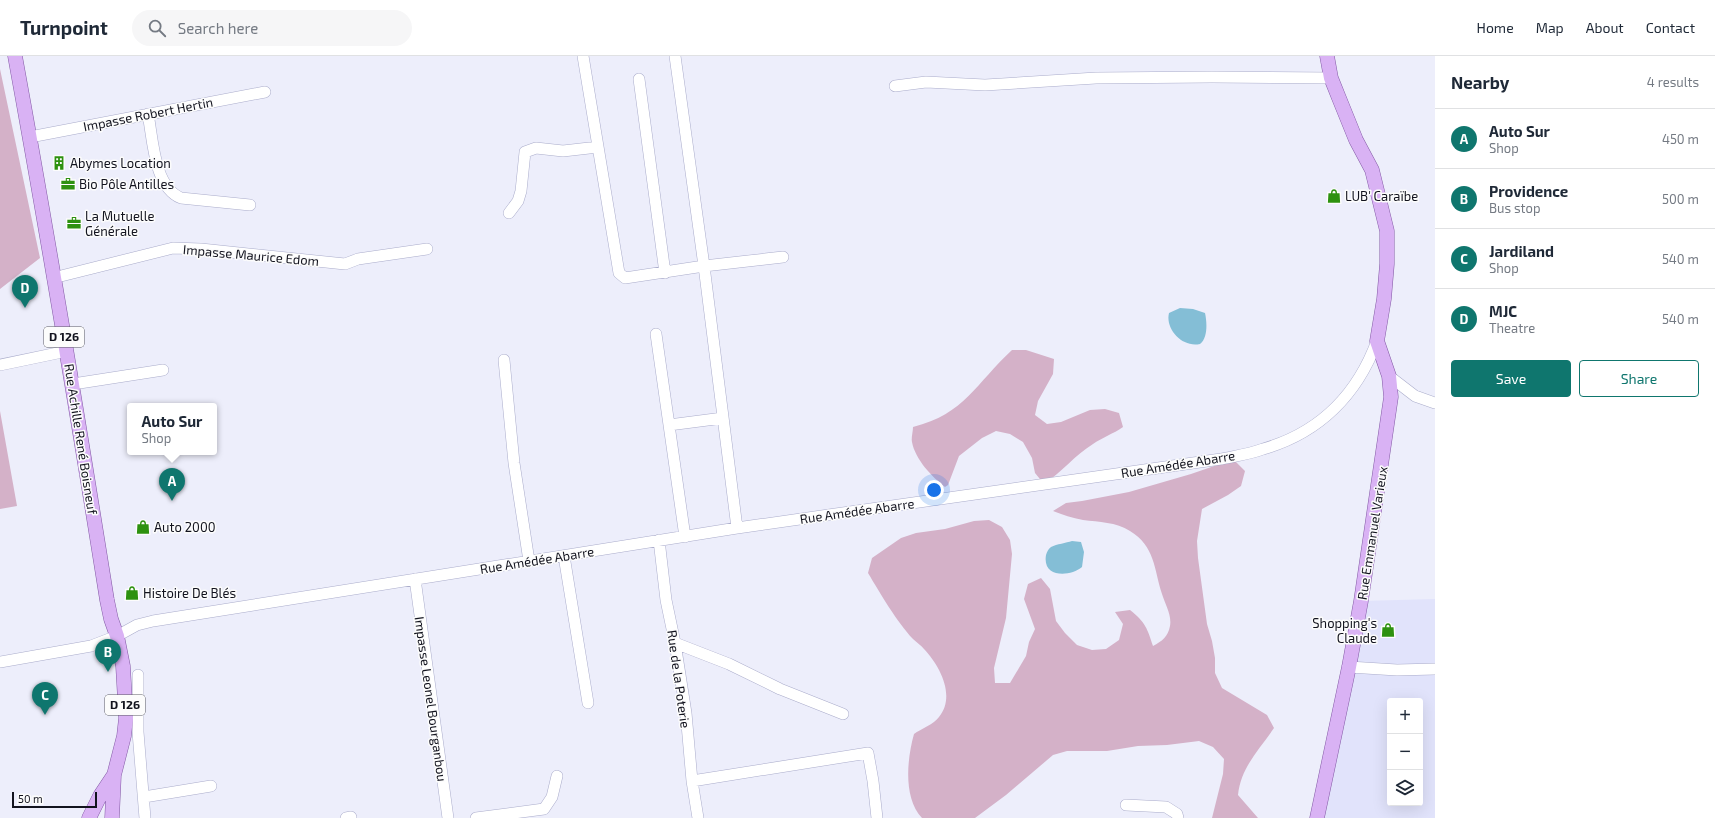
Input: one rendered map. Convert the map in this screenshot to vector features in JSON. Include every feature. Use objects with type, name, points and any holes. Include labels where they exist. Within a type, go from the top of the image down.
[{"type":"main road","name":"Rue Achille René Boisneuf","points":[[15,56],[53,278],[73,384],[107,600],[111,619],[117,636],[123,666],[126,718],[124,736],[114,775],[112,818]]},
{"type":"main road","name":"Rue Amédée Abarre","points":[[1327,56],[1331,78],[1356,140],[1367,158],[1372,170],[1387,231],[1388,264],[1377,342]]},
{"type":"main road","name":"Rue Emmanuel Varieux","points":[[1317,818],[1362,601],[1391,406],[1389,376],[1377,342]]},
{"type":"main road","name":"Rue Achille René Boisneuf","points":[[89,818],[100,796],[114,775]]},
{"type":"street","points":[[583,56],[619,273],[625,278],[784,256]]},
{"type":"street","points":[[675,56],[704,266],[737,528]]},
{"type":"street","points":[[895,86],[926,82],[985,85],[1096,78],[1331,78]]},
{"type":"street","points":[[638,79],[665,273]]},
{"type":"street","name":"Impasse Robert Hertin","points":[[30,137],[265,92]]},
{"type":"street","points":[[148,114],[159,173],[163,182],[173,195],[181,198],[250,205]]},
{"type":"street","points":[[509,213],[518,201],[522,191],[525,152],[536,148],[562,151],[598,147]]},
{"type":"street","name":"Impasse Maurice Edom","points":[[53,278],[173,248],[201,249],[345,264],[358,259],[427,249]]},
{"type":"street","points":[[656,334],[685,537]]},
{"type":"street","name":"Rue Amédée Abarre","points":[[0,662],[91,646],[117,636],[137,625],[153,621],[659,540],[1213,460],[1263,450],[1300,434],[1328,415],[1356,384],[1370,362],[1377,342]]},
{"type":"street","points":[[0,365],[67,351]]},
{"type":"street","points":[[504,360],[514,463],[529,561]]},
{"type":"street","points":[[73,384],[163,370]]},
{"type":"street","points":[[1389,376],[1415,396],[1435,403]]},
{"type":"street","points":[[669,425],[723,418]]},
{"type":"street","name":"Rue de la Poterie","points":[[659,540],[666,600],[675,643],[686,713],[692,781],[698,818]]},
{"type":"street","points":[[564,556],[588,703]]},
{"type":"street","name":"Impasse Leonel Bourganbou","points":[[415,579],[448,818]]},
{"type":"street","points":[[675,643],[730,664],[780,689],[843,714]]},
{"type":"street","points":[[1349,667],[1397,670],[1435,669]]},
{"type":"street","points":[[138,675],[138,732],[145,818]]},
{"type":"street","points":[[692,781],[868,753],[877,818]]},
{"type":"street","points":[[476,818],[544,809],[552,797],[557,776]]},
{"type":"street","points":[[144,797],[210,786]]},
{"type":"street","points":[[1126,805],[1166,807],[1177,814],[1178,818]]},
{"type":"shaded area","points":[[0,69],[40,258],[0,289]]},
{"type":"shaded area","points":[[1012,350],[1026,350],[1054,359],[1053,374],[1038,401],[1035,415],[1047,424],[1061,422],[1090,410],[1105,409],[1119,413],[1123,427],[1086,448],[1044,484],[1035,473],[1032,458],[1023,442],[1010,434],[996,431],[982,438],[959,456],[948,485],[945,487],[920,461],[912,440],[913,427],[931,421],[958,406]]},
{"type":"shaded area","points":[[0,411],[17,506],[0,509]]},
{"type":"shaded area","points":[[1235,461],[1245,471],[1241,486],[1202,509],[1197,541],[1198,558],[1207,624],[1215,658],[1215,673],[1222,688],[1267,715],[1274,728],[1247,767],[1238,795],[1258,818],[1212,818],[1223,774],[1224,759],[1213,747],[1199,741],[1167,745],[1138,746],[1107,751],[1067,751],[1053,755],[1006,795],[975,818],[922,818],[916,810],[909,789],[908,766],[912,744],[914,734],[937,720],[939,717],[944,709],[946,691],[940,672],[930,656],[901,624],[868,573],[872,558],[901,538],[916,533],[945,529],[974,521],[989,520],[1002,527],[1010,540],[1012,554],[1006,618],[994,668],[995,683],[1010,683],[1026,656],[1029,642],[1035,629],[1024,599],[1028,584],[1041,578],[1050,589],[1056,621],[1077,645],[1092,650],[1106,649],[1119,640],[1123,624],[1115,612],[1130,610],[1145,626],[1153,646],[1166,636],[1170,626],[1170,618],[1155,567],[1149,551],[1144,544],[1138,537],[1125,528],[1107,523],[1079,519],[1053,511],[1066,503],[1129,492],[1220,464]]},
{"type":"shaded area","points":[[1435,599],[1435,818],[1317,818],[1361,601]]},
{"type":"water","points":[[1180,308],[1193,309],[1205,313],[1206,334],[1200,344],[1187,343],[1176,336],[1172,331],[1168,319],[1169,313]]},
{"type":"water","points":[[1072,541],[1081,542],[1084,552],[1082,567],[1071,573],[1064,574],[1052,572],[1046,563],[1046,555],[1048,550],[1053,546]]},
{"type":"place","name":"Abymes Location","points":[[59,163]]},
{"type":"place","name":"Bio Pôle Antilles","points":[[68,184]]},
{"type":"place","name":"LUB' Caraïbe","points":[[1334,196]]},
{"type":"place","name":"La Mutuelle Générale","points":[[74,223]]},
{"type":"place","name":"MJC","points":[[25,308]]},
{"type":"place","name":"Auto Sur","points":[[172,501]]},
{"type":"place","name":"Auto 2000","points":[[143,527]]},
{"type":"place","name":"Histoire De Blés","points":[[132,593]]},
{"type":"place","name":"Shopping's Claude","points":[[1388,630]]},
{"type":"place","name":"Providence","points":[[108,672]]},
{"type":"place","name":"Jardiland","points":[[45,715]]}]
